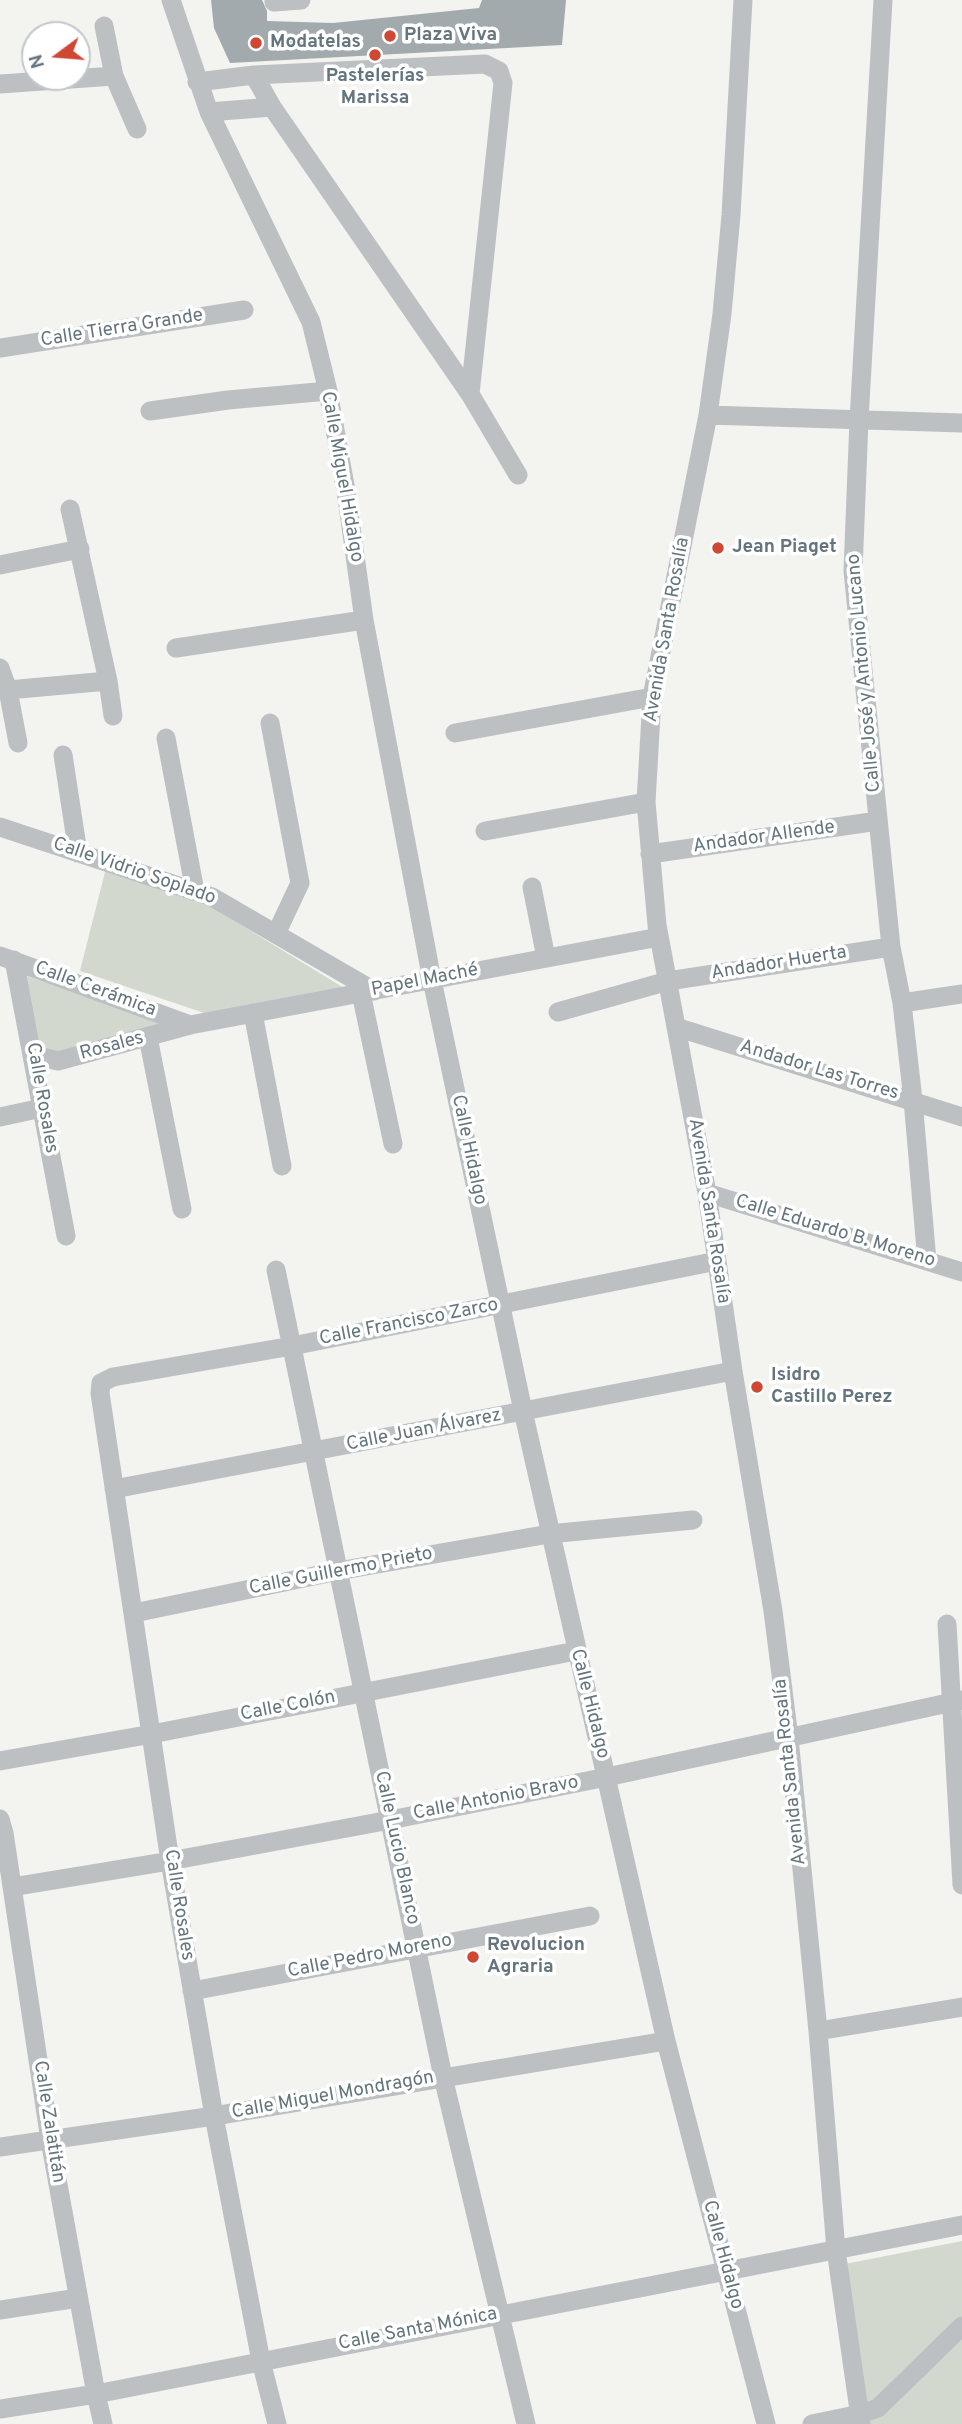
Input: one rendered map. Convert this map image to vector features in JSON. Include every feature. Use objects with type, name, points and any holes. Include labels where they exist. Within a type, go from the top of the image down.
[{"type":"street","name":"Calle Miguel Hidalgo","points":[[171,0],[208,112],[311,322],[328,391],[346,491],[364,620],[432,980]]},
{"type":"street","points":[[274,0],[301,0]]},
{"type":"street","name":"Avenida Santa Rosalía","points":[[743,0],[731,215],[722,314],[708,415],[652,696],[646,802],[659,937],[707,1193],[773,1611],[789,1738],[818,2031],[836,2250],[860,2419]]},
{"type":"street","name":"Calle José y Antonio Lucano","points":[[883,0],[853,571],[891,947],[902,1003],[913,1100],[927,1261]]},
{"type":"street","points":[[104,26],[114,76],[137,129]]},
{"type":"street","points":[[197,82],[254,75],[485,64],[499,71],[503,83],[470,394]]},
{"type":"street","points":[[254,75],[272,107],[470,394],[517,475]]},
{"type":"street","points":[[0,84],[114,76]]},
{"type":"street","points":[[208,112],[272,107]]},
{"type":"street","name":"Calle Tierra Grande","points":[[0,348],[244,310]]},
{"type":"street","points":[[149,411],[228,400],[328,391]]},
{"type":"street","points":[[708,415],[962,423]]},
{"type":"street","points":[[70,509],[108,681],[113,716]]},
{"type":"street","points":[[0,565],[80,549]]},
{"type":"street","points":[[176,649],[364,620]]},
{"type":"street","points":[[0,668],[8,690],[18,743]]},
{"type":"street","points":[[8,690],[108,681]]},
{"type":"street","points":[[455,733],[652,696]]},
{"type":"street","points":[[270,723],[300,883],[276,934]]},
{"type":"street","points":[[166,738],[195,891]]},
{"type":"street","points":[[63,755],[78,852]]},
{"type":"street","points":[[485,831],[646,802]]},
{"type":"street","name":"Andador Allende","points":[[650,854],[878,821]]},
{"type":"street","name":"Calle Vidrio Soplado","points":[[0,827],[212,897],[368,992]]},
{"type":"street","points":[[532,887],[546,958]]},
{"type":"street","name":"Papel Maché","points":[[190,1025],[659,937]]},
{"type":"street","name":"Andador Huerta","points":[[558,1012],[668,981],[891,947]]},
{"type":"street","name":"Calle Cerámica","points":[[7,958],[190,1025]]},
{"type":"street","name":"Calle Rosales","points":[[7,958],[34,1055],[65,1236]]},
{"type":"street","name":"Calle Hidalgo","points":[[432,980],[549,1534],[666,2041],[766,2424]]},
{"type":"street","points":[[368,992],[393,1144]]},
{"type":"street","points":[[902,1003],[962,994]]},
{"type":"street","points":[[253,1013],[282,1166]]},
{"type":"street","name":"Rosales","points":[[34,1055],[58,1061],[190,1025]]},
{"type":"street","name":"Andador Las Torres","points":[[676,1027],[962,1117]]},
{"type":"street","points":[[148,1037],[182,1209]]},
{"type":"street","points":[[0,1117],[42,1108]]},
{"type":"street","name":"Calle Eduardo B. Moreno","points":[[707,1193],[962,1272]]},
{"type":"street","name":"Calle Francisco Zarco","points":[[101,1383],[113,1377],[292,1346],[717,1261]]},
{"type":"street","name":"Calle Lucio Blanco","points":[[276,1270],[443,2077],[526,2424]]},
{"type":"street","name":"Calle Juan Álvarez","points":[[114,1489],[733,1371]]},
{"type":"street","name":"Calle Rosales","points":[[101,1383],[100,1393],[170,1861],[214,2116],[261,2361],[276,2424]]},
{"type":"street","name":"Calle Guillermo Prieto","points":[[134,1613],[338,1571],[549,1534],[693,1520]]},
{"type":"street","points":[[947,1624],[957,1701],[962,1885]]},
{"type":"street","name":"Calle Colón","points":[[0,1761],[576,1651]]},
{"type":"street","name":"Calle Antonio Bravo","points":[[12,1887],[390,1820],[607,1777],[957,1701]]},
{"type":"street","name":"Calle Zalatitán","points":[[0,1819],[50,2140],[103,2424]]},
{"type":"street","name":"Calle Pedro Moreno","points":[[192,1991],[590,1916]]},
{"type":"street","points":[[818,2031],[962,2007]]},
{"type":"street","name":"Calle Miguel Mondragón","points":[[0,2147],[214,2116],[666,2041]]},
{"type":"street","name":"Calle Santa Mónica","points":[[0,2409],[96,2394],[962,2225]]},
{"type":"street","points":[[0,2310],[78,2298]]},
{"type":"street","points":[[812,2424],[860,2419],[878,2408],[962,2326]]},
{"type":"shaded area","points":[[106,868],[202,901],[344,988],[210,1015],[80,971]]},
{"type":"shaded area","points":[[23,975],[174,1026],[58,1059],[35,1052]]},
{"type":"shaded area","points":[[962,2241],[962,2424],[866,2424],[845,2264]]},
{"type":"building","name":"Plaza Viva","points":[[211,0],[262,0],[267,11],[267,21],[333,23],[479,8],[482,0],[566,0],[562,45],[230,63],[214,28]]},
{"type":"place","name":"Plaza Viva","points":[[390,36]]},
{"type":"place","name":"Modatelas","points":[[256,43]]},
{"type":"place","name":"Pastelerías Marissa","points":[[375,55]]},
{"type":"place","name":"Jean Piaget","points":[[718,548]]},
{"type":"place","name":"Isidro Castillo Perez","points":[[757,1387]]},
{"type":"place","name":"Revolucion Agraria","points":[[473,1957]]}]
